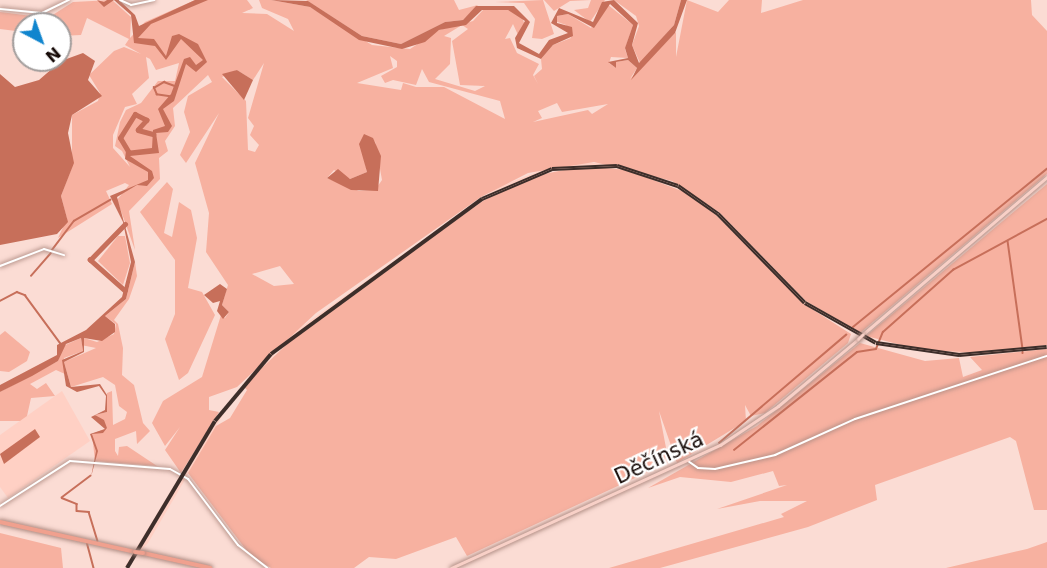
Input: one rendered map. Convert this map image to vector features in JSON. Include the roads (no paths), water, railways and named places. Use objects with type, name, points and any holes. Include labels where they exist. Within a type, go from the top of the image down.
[{"type":"main road","name":"Děčínská","points":[[451,568],[688,461],[760,420],[1047,177]]},
{"type":"main road","points":[[0,522],[210,568]]},
{"type":"street","points":[[0,9],[42,13],[69,0]]},
{"type":"street","points":[[120,0],[131,5],[154,0]]},
{"type":"street","points":[[0,266],[44,249],[64,255]]},
{"type":"street","points":[[688,461],[715,469],[775,455],[855,419],[1047,356]]},
{"type":"street","points":[[0,506],[14,500],[76,459],[176,471],[249,556],[267,568]]},
{"type":"waterway","points":[[172,97],[157,95],[154,88],[164,82],[175,86]]},
{"type":"waterway","points":[[129,153],[120,138],[135,114],[147,120],[138,130],[153,134]]},
{"type":"waterway","points":[[853,327],[1047,169]]},
{"type":"waterway","points":[[52,250],[74,221],[110,200]]},
{"type":"waterway","points":[[734,450],[857,352],[876,349],[883,332],[953,270],[1047,219]]},
{"type":"waterway","points":[[125,224],[90,260],[125,291]]},
{"type":"waterway","points":[[1008,241],[1023,349]]},
{"type":"waterway","points":[[31,276],[51,253]]},
{"type":"waterway","points":[[0,301],[17,292],[25,295],[61,344]]},
{"type":"waterway","points":[[719,443],[846,335]]},
{"type":"waterway","points":[[91,476],[62,498],[77,504],[77,511],[89,512],[98,541]]},
{"type":"waterway","points":[[87,542],[94,568]]},
{"type":"railway","points":[[127,568],[215,421],[271,354],[482,199],[552,169],[617,166],[678,186],[718,214],[805,303],[876,343],[959,355],[1047,347]]}]
